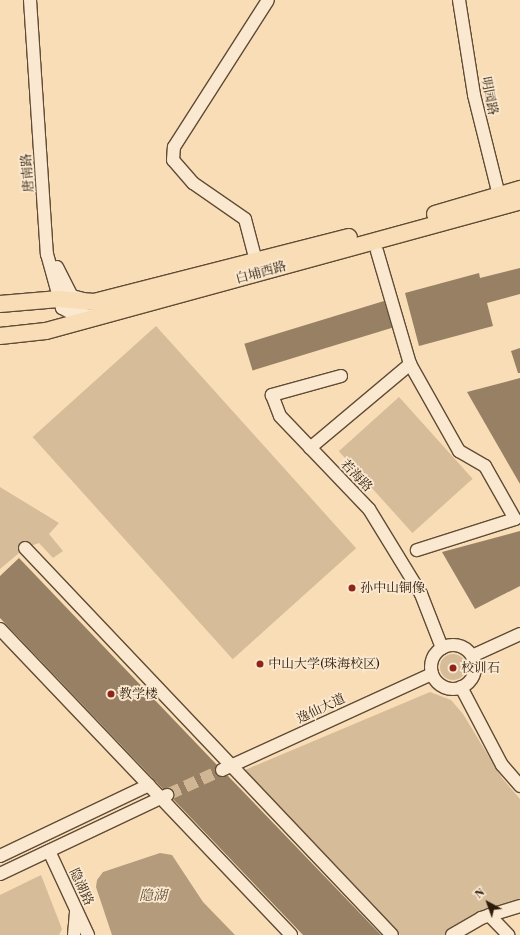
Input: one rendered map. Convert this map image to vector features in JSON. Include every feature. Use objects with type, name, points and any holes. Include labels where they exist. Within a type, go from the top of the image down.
[{"type":"main road","name":"白埔西路","points":[[0,336],[46,331],[95,309],[256,262],[520,189]]},
{"type":"main road","name":"白埔西路","points":[[0,304],[59,299],[95,309],[520,202]]},
{"type":"street","name":"唐南路","points":[[30,0],[48,254],[59,299]]},
{"type":"street","name":"唐南路","points":[[38,0],[52,247],[59,274],[72,296],[95,309]]},
{"type":"street","points":[[256,262],[245,219],[193,183],[173,160],[174,147],[268,0]]},
{"type":"street","name":"明园路","points":[[459,0],[474,95],[499,195]]},
{"type":"street","points":[[377,251],[410,364],[459,451],[485,466],[515,519],[417,550]]},
{"type":"street","points":[[310,448],[410,364]]},
{"type":"street","name":"若海路","points":[[341,376],[272,395],[280,416],[369,509],[395,547],[421,594],[442,648]]},
{"type":"street","points":[[25,548],[226,768],[392,935]]},
{"type":"street","points":[[0,629],[149,785],[165,796],[291,935]]},
{"type":"street","points":[[472,656],[520,634]]},
{"type":"street","points":[[455,645],[462,647],[472,656],[474,670],[467,683],[461,687],[447,688],[440,685],[432,674],[434,656],[442,648],[455,645]]},
{"type":"street","name":"逸仙大道","points":[[226,768],[432,674]]},
{"type":"street","points":[[461,687],[502,765],[520,786]]},
{"type":"street","points":[[0,856],[149,785]]},
{"type":"street","points":[[0,874],[165,796]]},
{"type":"street","name":"隐湖路","points":[[49,851],[88,935]]},
{"type":"street","points":[[452,935],[467,931],[489,915],[520,906]]},
{"type":"street","points":[[74,935],[76,909]]},
{"type":"street","points":[[489,915],[508,935]]},
{"type":"shaded area","points":[[156,326],[356,548],[233,659],[33,437]]},
{"type":"shaded area","points":[[399,397],[473,479],[412,533],[339,451]]},
{"type":"shaded area","points":[[0,487],[59,523],[49,534],[63,551],[53,558],[39,543],[25,548],[0,569]]},
{"type":"shaded area","points":[[453,654],[462,658],[466,667],[462,676],[453,680],[444,676],[440,667],[444,658]]},
{"type":"shaded area","points":[[430,692],[451,700],[463,714],[502,778],[520,799],[520,900],[476,913],[445,935],[400,935],[245,770]]},
{"type":"shaded area","points":[[41,875],[62,929],[59,935],[0,935],[0,895]]},
{"type":"water","name":"隐湖","points":[[160,853],[172,855],[203,902],[235,935],[112,935],[96,887],[97,880],[103,872]]},
{"type":"building","points":[[520,268],[520,294],[487,303],[493,326],[419,346],[405,293],[479,273],[480,278]]},
{"type":"building","points":[[384,301],[392,328],[253,370],[244,344]]},
{"type":"building","points":[[520,348],[520,373],[518,373],[511,351]]},
{"type":"building","points":[[520,378],[520,484],[467,392]]},
{"type":"building","points":[[520,531],[520,586],[475,609],[442,552]]},
{"type":"building","name":"教学楼","points":[[19,558],[217,765],[215,770],[217,776],[228,776],[381,935],[303,935],[173,799],[172,789],[163,789],[0,618],[0,576]]},
{"type":"tunnel","points":[[169,794],[222,770]]},
{"type":"place","name":"孙中山铜像","points":[[352,588]]},
{"type":"place","name":"中山大学(珠海校区)","points":[[260,664]]},
{"type":"place","name":"校训石","points":[[453,668]]},
{"type":"place","name":"教学楼","points":[[111,694]]}]
